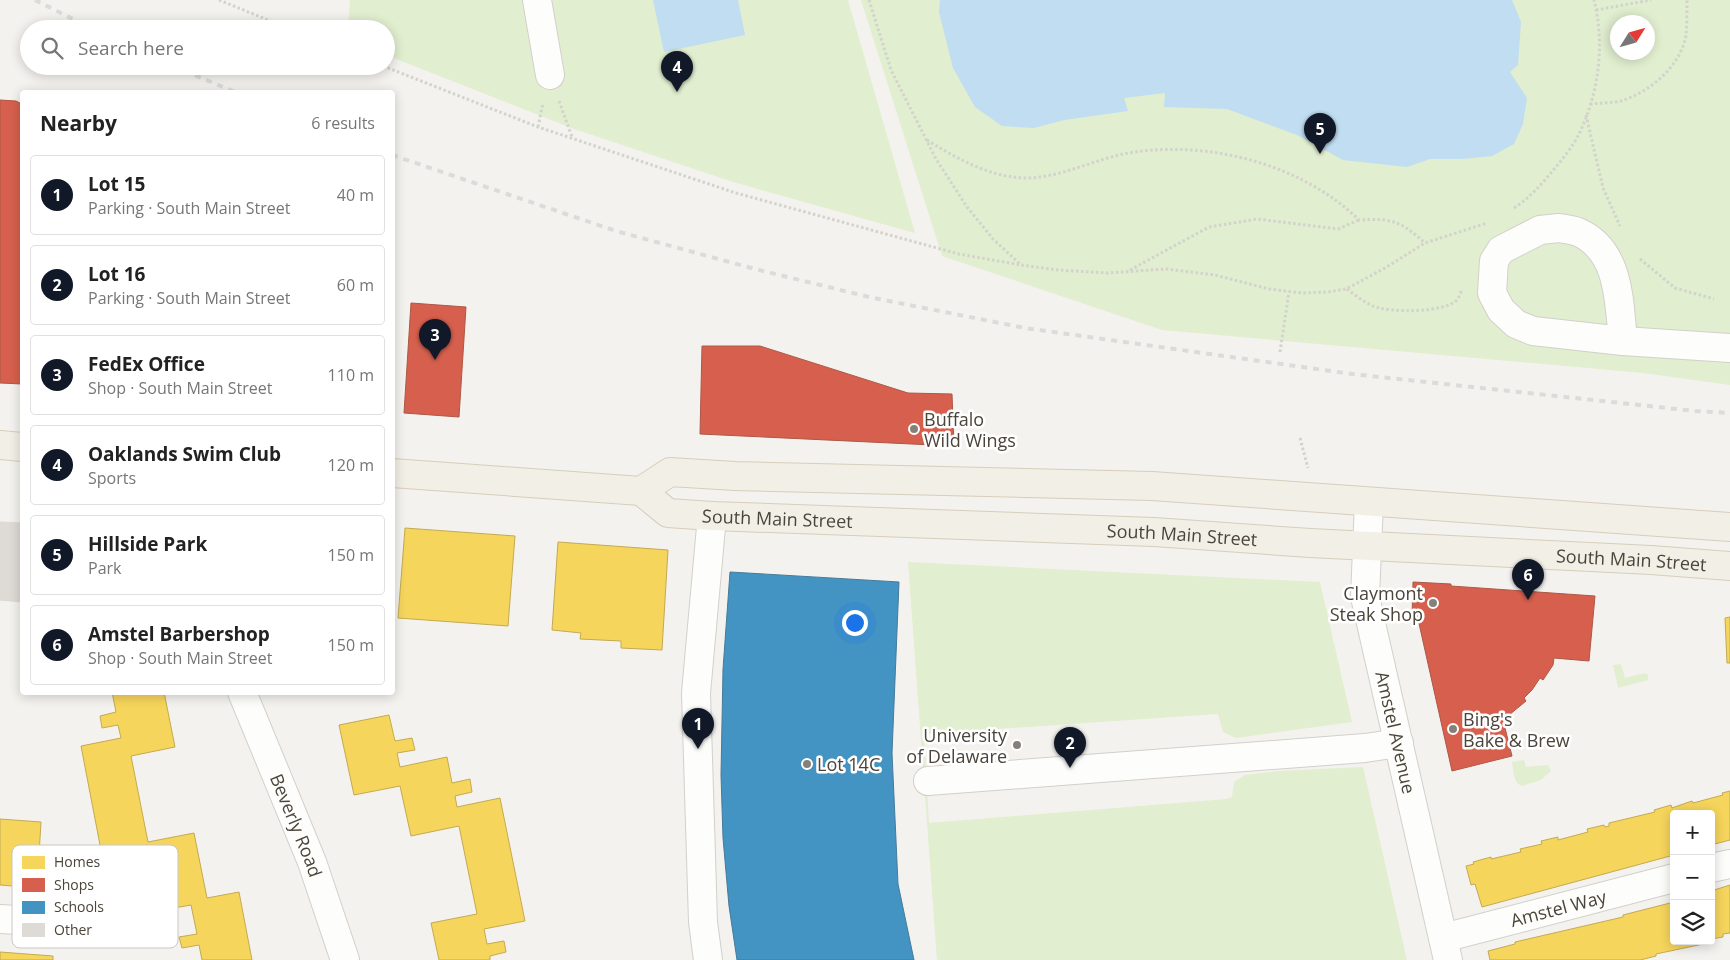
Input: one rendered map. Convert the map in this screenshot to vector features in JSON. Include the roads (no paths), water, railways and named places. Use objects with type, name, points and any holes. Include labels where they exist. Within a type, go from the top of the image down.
[{"type":"main road","points":[[0,445],[20,447]]},
{"type":"main road","points":[[395,473],[641,491],[670,472],[754,476],[1152,486],[1730,527]]},
{"type":"main road","name":"South Main Street","points":[[641,491],[668,513],[1099,529],[1730,566]]},
{"type":"street","points":[[537,0],[550,75]]},
{"type":"street","points":[[1623,341],[1618,290],[1613,272],[1605,255],[1593,241],[1577,232],[1559,228],[1540,230],[1501,250],[1494,261],[1492,293],[1501,310],[1516,324],[1533,331],[1623,341],[1730,348]]},
{"type":"street","name":"Amstel Avenue","points":[[1369,502],[1365,597],[1446,949]]},
{"type":"street","points":[[708,960],[703,922],[696,693],[712,516]]},
{"type":"street","name":"Beverly Road","points":[[243,695],[312,862],[345,960]]},
{"type":"street","points":[[928,781],[1365,748],[1398,743]]},
{"type":"street","points":[[1715,867],[1730,864]]},
{"type":"street","name":"Amstel Way","points":[[1446,949],[1670,879]]},
{"type":"water","points":[[653,0],[738,0],[745,35],[664,52]]},
{"type":"water","points":[[940,0],[1512,0],[1521,22],[1518,65],[1510,72],[1527,98],[1523,124],[1514,144],[1492,156],[1463,159],[1430,159],[1407,167],[1343,160],[1297,135],[1227,109],[1164,107],[1165,93],[1124,98],[1128,111],[1064,120],[1034,128],[1002,126],[975,107],[953,68],[939,12]]},
{"type":"railway","points":[[35,0],[75,20]]},
{"type":"railway","points":[[194,75],[230,90]]},
{"type":"railway","points":[[395,156],[616,231],[755,269],[869,297],[1025,328],[1352,374],[1695,411],[1730,413]]},
{"type":"place","name":"Oaklands Swim Club","points":[[677,92]]},
{"type":"place","name":"Hillside Park","points":[[1320,154]]},
{"type":"place","name":"FedEx Office","points":[[435,360]]},
{"type":"place","name":"Buffalo Wild Wings","points":[[914,429]]},
{"type":"place","name":"Amstel Barbershop","points":[[1528,600]]},
{"type":"place","name":"Claymont Steak Shop","points":[[1433,603]]},
{"type":"place","name":"Bing's Bake & Brew","points":[[1453,729]]},
{"type":"place","name":"University of Delaware","points":[[1017,745]]},
{"type":"place","name":"Lot 15","points":[[698,749]]},
{"type":"place","name":"Lot 14C","points":[[807,764]]},
{"type":"place","name":"Lot 16","points":[[1070,768]]}]
